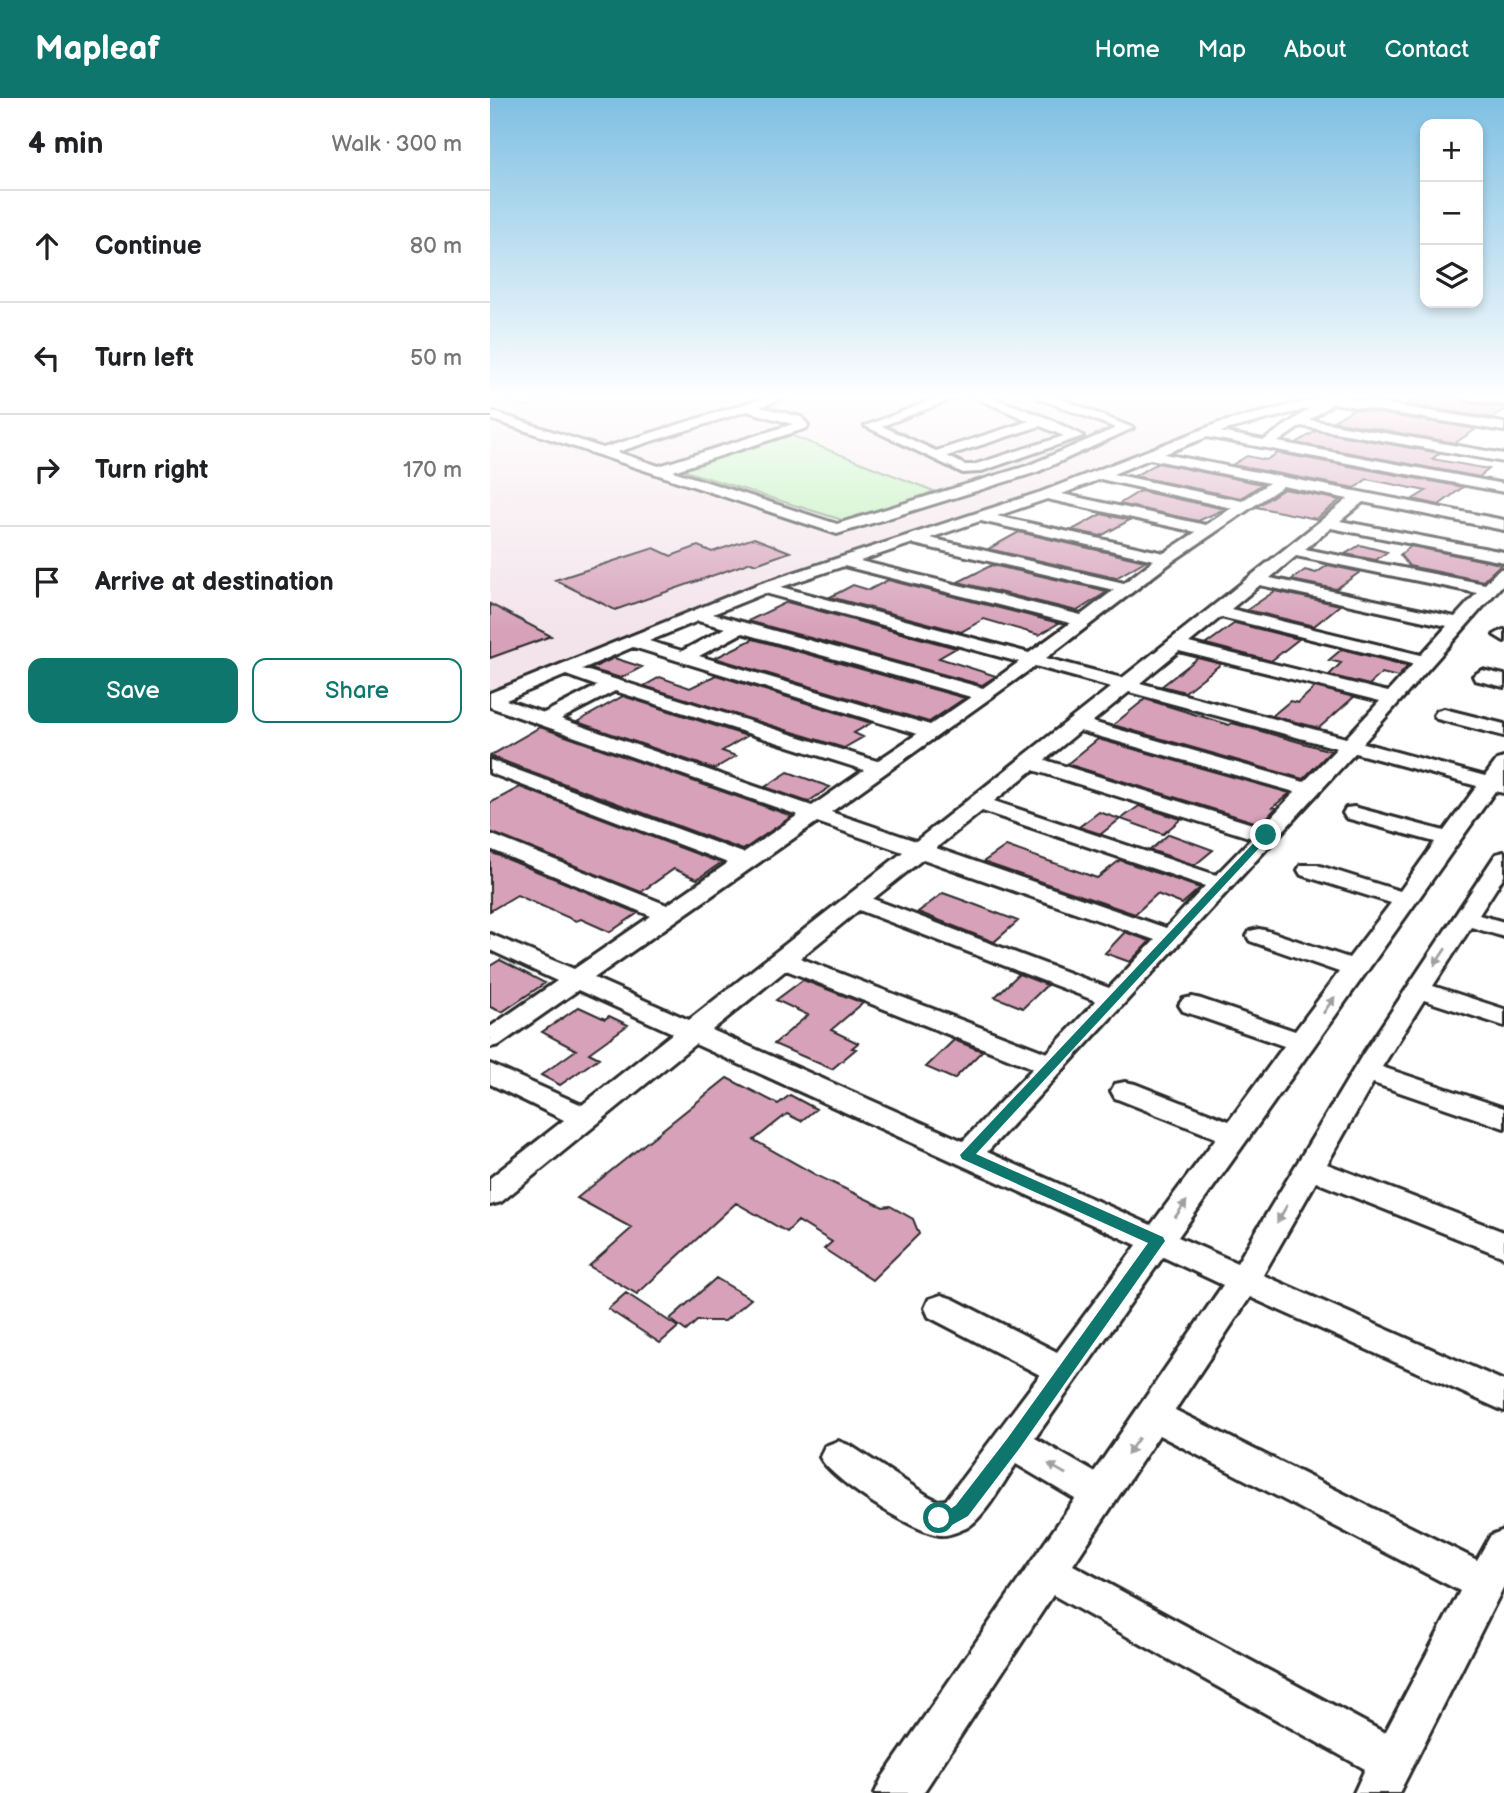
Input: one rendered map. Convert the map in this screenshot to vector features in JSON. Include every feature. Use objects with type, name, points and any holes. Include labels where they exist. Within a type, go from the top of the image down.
[{"type":"street","points":[[673,474],[829,528],[846,528],[1016,474]]},
{"type":"street","points":[[1242,474],[1504,525]]},
{"type":"street","points":[[1429,474],[1504,488]]},
{"type":"street","points":[[490,700],[765,587],[1100,475],[1244,506]]},
{"type":"street","points":[[1088,504],[1127,481]]},
{"type":"street","points":[[490,1039],[986,695],[1167,558],[1280,482]]},
{"type":"street","points":[[1046,495],[1208,530]]},
{"type":"street","points":[[490,1194],[1360,497]]},
{"type":"street","points":[[980,517],[1167,558]]},
{"type":"street","points":[[1329,523],[1504,558]]},
{"type":"street","points":[[913,539],[1126,588]]},
{"type":"street","points":[[909,578],[962,550]]},
{"type":"street","points":[[1293,551],[1488,590]]},
{"type":"street","points":[[844,562],[1083,621]]},
{"type":"street","points":[[967,1155],[1350,746],[1504,573]]},
{"type":"street","points":[[1258,580],[1458,623]]},
{"type":"street","points":[[765,587],[1350,746],[1499,778],[1447,839],[1406,900],[1234,1134],[1013,1444],[962,1510],[952,1517],[939,1518],[923,1512],[838,1457]]},
{"type":"street","points":[[1218,611],[1425,661]]},
{"type":"street","points":[[697,615],[986,695]]},
{"type":"street","points":[[683,657],[740,627]]},
{"type":"street","points":[[634,642],[933,732]]},
{"type":"street","points":[[1175,645],[1391,698]]},
{"type":"street","points":[[568,670],[881,769]]},
{"type":"street","points":[[1482,676],[1504,681]]},
{"type":"street","points":[[545,720],[613,685]]},
{"type":"street","points":[[490,700],[814,816],[1170,937]]},
{"type":"street","points":[[1444,715],[1504,730]]},
{"type":"street","points":[[1077,724],[1309,790]]},
{"type":"street","points":[[1029,762],[1266,835]]},
{"type":"street","points":[[490,766],[746,862]]},
{"type":"street","points":[[978,803],[1221,884]]},
{"type":"street","points":[[1354,813],[1447,839]]},
{"type":"street","points":[[490,841],[669,915]]},
{"type":"street","points":[[897,1793],[1244,1280],[1366,1071],[1504,859]]},
{"type":"street","points":[[1308,870],[1406,900]]},
{"type":"street","points":[[856,901],[1114,999]]},
{"type":"street","points":[[1466,918],[1504,930]]},
{"type":"street","points":[[1259,936],[1356,969]]},
{"type":"street","points":[[490,941],[1504,1397]]},
{"type":"street","points":[[782,960],[1052,1065]]},
{"type":"street","points":[[1418,990],[1504,1018]]},
{"type":"street","points":[[1192,1005],[1302,1044]]},
{"type":"street","points":[[1366,1071],[1504,1118]]},
{"type":"street","points":[[490,1073],[584,1118]]},
{"type":"street","points":[[1125,1091],[1234,1134]]},
{"type":"street","points":[[1309,1168],[1504,1245]]},
{"type":"street","points":[[941,1308],[1063,1371]]},
{"type":"street","points":[[1154,1416],[1485,1584]]},
{"type":"street","points":[[1013,1444],[1100,1493]]},
{"type":"street","points":[[1048,1570],[1384,1776],[1504,1546]]},
{"type":"shaded area","points":[[490,474],[1105,474],[1074,487],[749,593],[490,695]]},
{"type":"green space","points":[[695,474],[891,474],[934,491],[855,524]]},
{"type":"building","points":[[1213,474],[1262,484],[1241,498],[1134,476]]},
{"type":"building","points":[[1281,474],[1393,474],[1463,487],[1439,505],[1413,499],[1426,491],[1367,479],[1355,488]]},
{"type":"building","points":[[1284,489],[1340,500],[1316,519],[1256,507]]},
{"type":"building","points":[[1140,491],[1225,509],[1198,521],[1119,504]]},
{"type":"building","points":[[1101,514],[1130,520],[1101,536],[1072,530]]},
{"type":"building","points":[[1019,532],[1145,561],[1116,578],[988,549]]},
{"type":"building","points":[[754,538],[790,552],[756,564],[751,562],[615,610],[555,580],[654,548],[671,556],[698,546],[712,552]]},
{"type":"building","points":[[1360,545],[1387,552],[1376,560],[1345,554]]},
{"type":"building","points":[[1411,546],[1501,564],[1483,581],[1409,566],[1400,555]]},
{"type":"building","points":[[992,565],[1107,592],[1077,611],[958,582]]},
{"type":"building","points":[[1328,565],[1360,572],[1336,589],[1291,580],[1305,570],[1316,573]]},
{"type":"building","points":[[888,580],[1059,623],[1039,635],[984,619],[961,632],[830,597],[853,585],[869,590]]},
{"type":"building","points":[[1275,591],[1340,605],[1314,626],[1247,610]]},
{"type":"building","points":[[787,602],[956,648],[939,658],[996,676],[982,685],[748,621]]},
{"type":"building","points":[[490,604],[551,636],[490,658]]},
{"type":"building","points":[[1235,623],[1299,639],[1271,661],[1206,644]]},
{"type":"building","points":[[753,639],[965,698],[929,722],[715,658]]},
{"type":"building","points":[[1342,649],[1408,666],[1398,677],[1382,673],[1369,685],[1329,675],[1341,663],[1329,660]]},
{"type":"building","points":[[614,658],[642,667],[621,678],[590,669]]},
{"type":"building","points":[[1198,658],[1221,664],[1185,692],[1162,686]]},
{"type":"building","points":[[716,675],[871,723],[854,733],[863,737],[844,748],[644,686],[660,677],[690,688]]},
{"type":"building","points":[[1315,687],[1354,697],[1319,728],[1272,716],[1290,701],[1298,703]]},
{"type":"building","points":[[623,696],[747,736],[722,751],[736,756],[714,769],[577,722]]},
{"type":"building","points":[[1145,699],[1229,725],[1232,723],[1331,751],[1303,779],[1113,725]]},
{"type":"building","points":[[540,727],[791,817],[743,850],[490,756]]},
{"type":"building","points":[[1098,739],[1290,793],[1273,807],[1276,808],[1261,824],[1067,764]]},
{"type":"building","points":[[788,772],[830,787],[808,802],[765,787]]},
{"type":"building","points":[[520,787],[721,863],[697,879],[674,869],[641,892],[490,832],[490,803]]},
{"type":"building","points":[[1139,806],[1181,819],[1163,834],[1121,819]]},
{"type":"building","points":[[1099,812],[1120,819],[1101,834],[1079,827]]},
{"type":"building","points":[[1169,834],[1213,850],[1195,865],[1150,850]]},
{"type":"building","points":[[1006,846],[1097,878],[1120,860],[1200,888],[1182,904],[1157,894],[1135,914],[983,862]]},
{"type":"building","points":[[490,852],[638,913],[610,932],[581,919],[576,921],[517,895],[490,911]]},
{"type":"building","points":[[943,893],[1018,921],[994,942],[918,912]]},
{"type":"building","points":[[1125,932],[1150,941],[1130,962],[1105,953]]},
{"type":"building","points":[[500,960],[545,983],[502,1012],[490,1007],[490,966]]},
{"type":"building","points":[[1019,974],[1047,985],[1023,1008],[995,997]]},
{"type":"building","points":[[803,980],[863,1003],[831,1030],[858,1043],[852,1048],[856,1049],[832,1069],[774,1044],[808,1015],[776,1000]]},
{"type":"building","points":[[579,1007],[605,1019],[609,1016],[628,1025],[589,1053],[599,1058],[560,1085],[541,1075],[576,1050],[542,1032]]},
{"type":"building","points":[[954,1040],[982,1051],[954,1079],[926,1067]]},
{"type":"building","points":[[727,1078],[778,1104],[790,1095],[816,1109],[801,1121],[787,1114],[754,1140],[818,1176],[883,1207],[890,1206],[913,1219],[919,1234],[872,1280],[824,1249],[832,1242],[798,1221],[787,1232],[736,1203],[637,1294],[589,1266],[632,1228],[577,1198]]},
{"type":"building","points":[[716,1278],[751,1299],[725,1321],[697,1321],[686,1331],[670,1319]]},
{"type":"building","points":[[626,1293],[678,1327],[660,1343],[608,1309]]},
{"type":"route","points":[[939,1518],[952,1517],[962,1510],[1013,1444],[1157,1241],[967,1155],[1266,835]]}]
